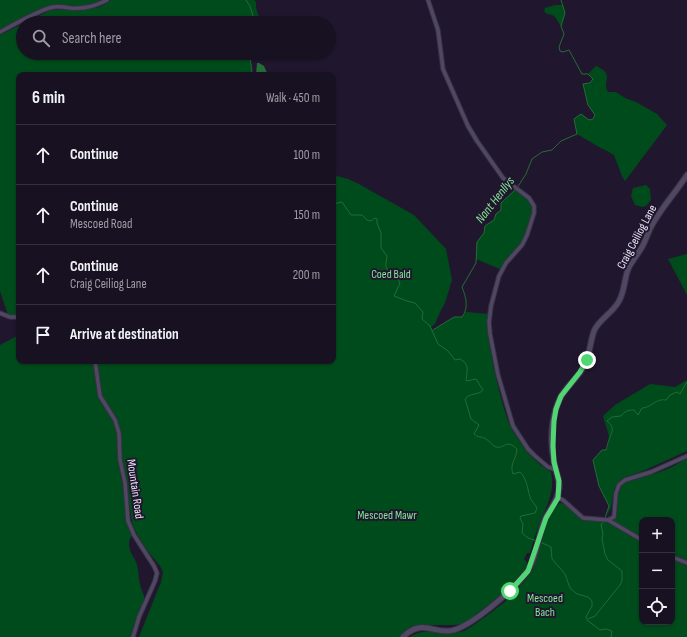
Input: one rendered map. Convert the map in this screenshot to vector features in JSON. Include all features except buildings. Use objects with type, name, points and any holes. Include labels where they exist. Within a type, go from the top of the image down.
[{"type":"street","points":[[33,16],[47,9],[59,7],[89,7],[107,0]]},
{"type":"street","points":[[428,0],[438,30],[443,69],[461,113],[477,141],[503,178],[532,201],[534,213],[525,239],[506,263],[499,276],[491,306],[489,322],[490,334],[498,375],[512,426],[528,449],[548,467],[556,470]]},
{"type":"street","points":[[0,32],[16,24]]},
{"type":"street","name":"Craig Ceiliog Lane","points":[[558,498],[559,481],[554,462],[553,446],[554,421],[556,409],[561,396],[584,367],[594,332],[598,324],[619,302],[629,267],[642,248],[652,224],[687,175]]},
{"type":"street","points":[[0,313],[10,317],[16,317]]},
{"type":"street","name":"Mountain Road","points":[[95,364],[100,396],[115,420],[119,432],[120,460],[125,483],[128,521],[134,535],[157,573],[139,617],[133,637]]},
{"type":"street","points":[[608,520],[614,517],[616,493],[619,485],[625,480],[651,472],[687,456]]},
{"type":"street","points":[[403,637],[409,631],[419,628],[429,627],[445,631],[453,630],[468,624],[510,591],[528,571],[546,518],[558,498],[563,500],[584,518],[608,520],[639,538]]},
{"type":"street","points":[[675,558],[687,564]]},
{"type":"green space","points":[[0,0],[104,0],[95,4],[81,6],[57,5],[48,7],[30,16],[16,16],[16,23],[0,31]]},
{"type":"green space","points":[[111,0],[254,0],[256,2],[259,16],[39,16],[51,10],[90,9],[100,7]]},
{"type":"green space","points":[[555,5],[563,5],[565,13],[561,26],[554,16],[547,14],[544,11],[545,8]]},
{"type":"green space","points":[[16,27],[16,60],[251,60],[252,70],[252,72],[16,72],[16,315],[8,315],[0,291],[0,35]]},
{"type":"green space","points":[[596,66],[602,69],[607,75],[606,88],[608,92],[616,92],[625,98],[636,102],[657,114],[667,125],[625,181],[614,155],[577,134],[574,119],[581,114],[589,120],[593,119],[595,115],[588,105],[583,84],[590,83],[593,79],[588,74]]},
{"type":"green space","name":"Mescoed Mawr","points":[[336,176],[357,183],[414,215],[446,249],[452,280],[445,303],[435,324],[431,327],[432,330],[454,317],[462,317],[466,312],[488,314],[487,323],[491,353],[507,418],[527,452],[538,463],[551,472],[552,486],[550,498],[537,530],[530,553],[527,553],[524,559],[528,564],[527,568],[504,593],[463,624],[429,625],[412,628],[405,632],[401,637],[139,637],[161,582],[163,572],[145,548],[133,527],[128,486],[121,460],[121,433],[117,420],[102,396],[97,364],[336,364]]},
{"type":"green space","points":[[646,185],[650,189],[651,200],[646,206],[642,207],[635,205],[631,196],[633,188]]},
{"type":"green space","points":[[515,190],[530,201],[532,205],[531,217],[525,236],[520,245],[500,269],[476,259],[477,242],[484,233],[485,226],[494,220],[496,214],[501,210],[501,203]]},
{"type":"green space","points":[[687,254],[687,295],[668,259]]},
{"type":"green space","points":[[16,337],[16,364],[93,364],[98,394],[118,432],[118,461],[124,493],[126,521],[132,535],[129,542],[129,548],[137,566],[139,581],[145,600],[144,609],[133,637],[0,637],[0,345]]},
{"type":"green space","points":[[687,380],[687,451],[643,471],[623,478],[614,489],[611,508],[607,515],[609,506],[599,486],[593,460],[602,450],[606,450],[609,441],[603,416],[615,405],[650,384],[675,387]]},
{"type":"green space","points":[[687,458],[687,561],[675,557],[675,517],[639,517],[639,535],[613,521],[616,514],[620,490],[625,483],[677,464]]},
{"type":"green space","name":"Mescoed Bach","points":[[560,503],[564,504],[585,521],[604,521],[639,540],[639,625],[675,625],[675,560],[687,566],[687,637],[410,637],[423,632],[464,631],[507,600],[533,568],[543,531],[549,515]]},
{"type":"shaded area","points":[[257,63],[259,63],[264,66],[267,72],[256,72]]},
{"type":"waterway","points":[[246,0],[250,6],[253,16]]},
{"type":"waterway","name":"Nant Henllys","points":[[517,188],[526,174],[532,159],[542,152],[552,150],[561,141],[577,134],[574,119],[581,114],[589,120],[593,119],[595,115],[588,105],[583,84],[590,83],[593,79],[588,74],[582,74],[569,50],[563,52],[560,51],[559,47],[564,34],[561,26],[565,13],[561,0]]},
{"type":"waterway","points":[[251,60],[252,72]]},
{"type":"waterway","name":"Nant Henllys","points":[[433,330],[454,317],[462,317],[464,314],[466,310],[466,302],[462,287],[476,263],[477,242],[484,233],[485,226],[494,220],[496,214],[501,210],[501,203],[515,190]]},
{"type":"waterway","points":[[336,203],[342,202],[351,215],[362,215],[367,220],[371,221],[375,218],[377,219],[381,233],[381,248],[387,256],[386,267],[400,283],[394,296],[415,303],[423,312],[422,319],[430,326],[438,344],[448,351],[455,360],[460,359],[467,365],[466,380],[476,379],[483,390],[479,393],[469,395],[465,399],[471,419],[479,425],[474,434],[486,439],[493,446],[502,447],[510,444],[517,449],[512,467],[513,474],[520,472],[524,477],[531,498],[537,508],[535,513],[521,516],[520,518],[523,524],[522,533],[528,538],[537,541]]},
{"type":"waterway","points":[[605,518],[609,506],[599,486],[593,460],[602,450],[606,450],[612,431],[612,426],[607,421],[612,417],[621,416],[630,410],[634,410],[638,415],[642,408],[645,408],[659,400],[666,400],[670,395],[677,392],[680,394],[687,382]]},
{"type":"waterway","points":[[588,619],[595,616],[622,581],[622,571],[608,560],[605,554],[601,525],[604,521]]},
{"type":"waterway","points":[[540,542],[551,547],[552,559],[565,574],[570,588],[577,594],[588,597],[592,601],[592,606],[586,617],[587,619]]},
{"type":"waterway","points":[[587,620],[600,630],[606,629],[612,631],[611,637]]},
{"type":"route","points":[[510,591],[528,571],[546,518],[558,498],[559,481],[554,462],[553,446],[556,409],[564,391],[584,367],[587,360]]},
{"type":"park label","name":"Coed Bald","points":[[391,274]]}]
